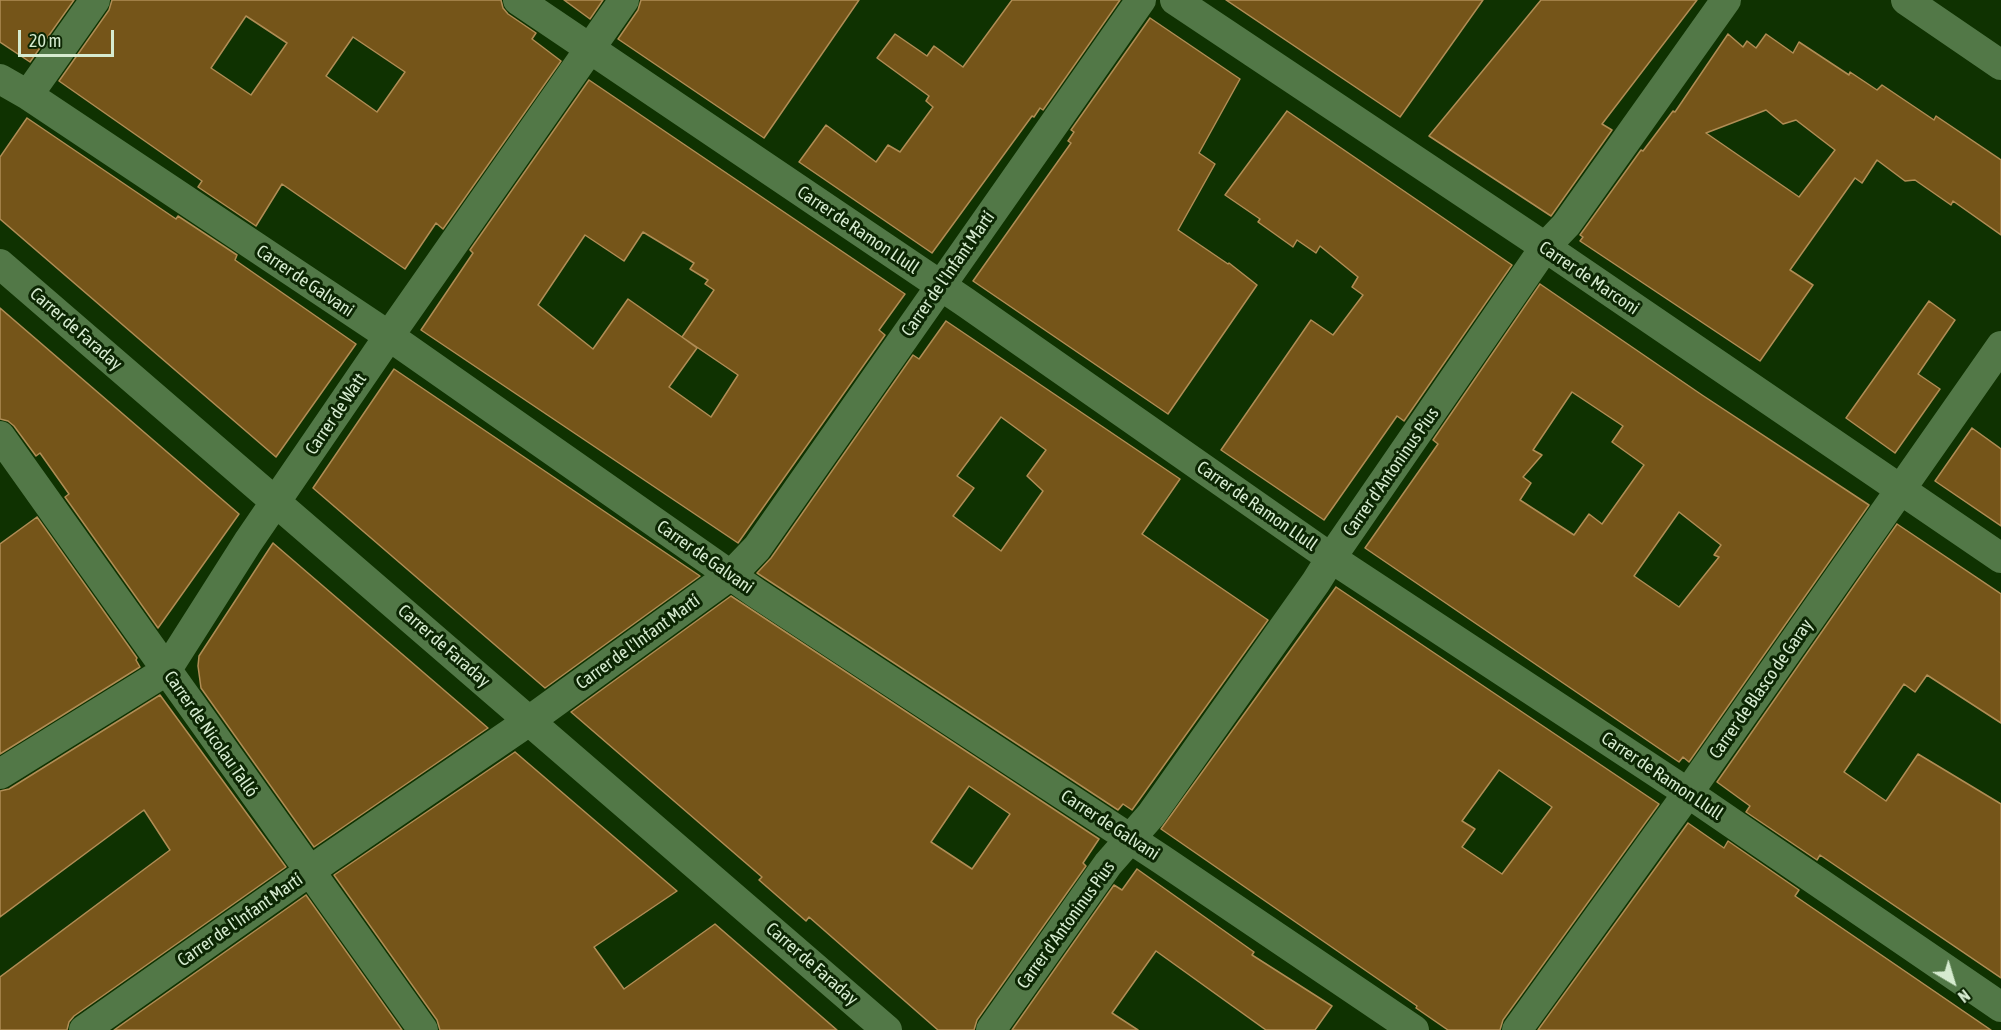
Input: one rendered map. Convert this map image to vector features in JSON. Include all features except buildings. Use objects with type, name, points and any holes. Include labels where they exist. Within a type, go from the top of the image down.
[{"type":"street","points":[[28,95],[95,0]]},
{"type":"street","name":"Carrer de Ramon Llull","points":[[518,0],[940,286],[1331,558],[1688,793],[2001,1007]]},
{"type":"street","name":"Carrer de Watt","points":[[0,774],[166,671],[276,501],[624,0]]},
{"type":"street","name":"Carrer de l'Infant Martí","points":[[84,1030],[529,721],[732,574],[757,548],[1141,0]]},
{"type":"street","name":"Carrer de Marconi","points":[[1176,0],[1545,247],[2001,558]]},
{"type":"street","name":"Carrer d'Antoninus Pius","points":[[991,1030],[1108,864],[1151,815],[1316,582],[1545,247],[1566,225],[1726,0]]},
{"type":"street","points":[[1906,0],[2001,65]]},
{"type":"street","name":"Carrer de Galvani","points":[[0,79],[28,95],[389,336],[756,593],[1130,839],[1414,1030]]},
{"type":"street","name":"Carrer de Faraday","points":[[0,264],[888,1030]]},
{"type":"street","name":"Carrer de Blasco de Garay","points":[[1516,1030],[1688,793],[2001,346]]},
{"type":"street","name":"Carrer de Nicolau Talló","points":[[0,436],[423,1030]]}]
